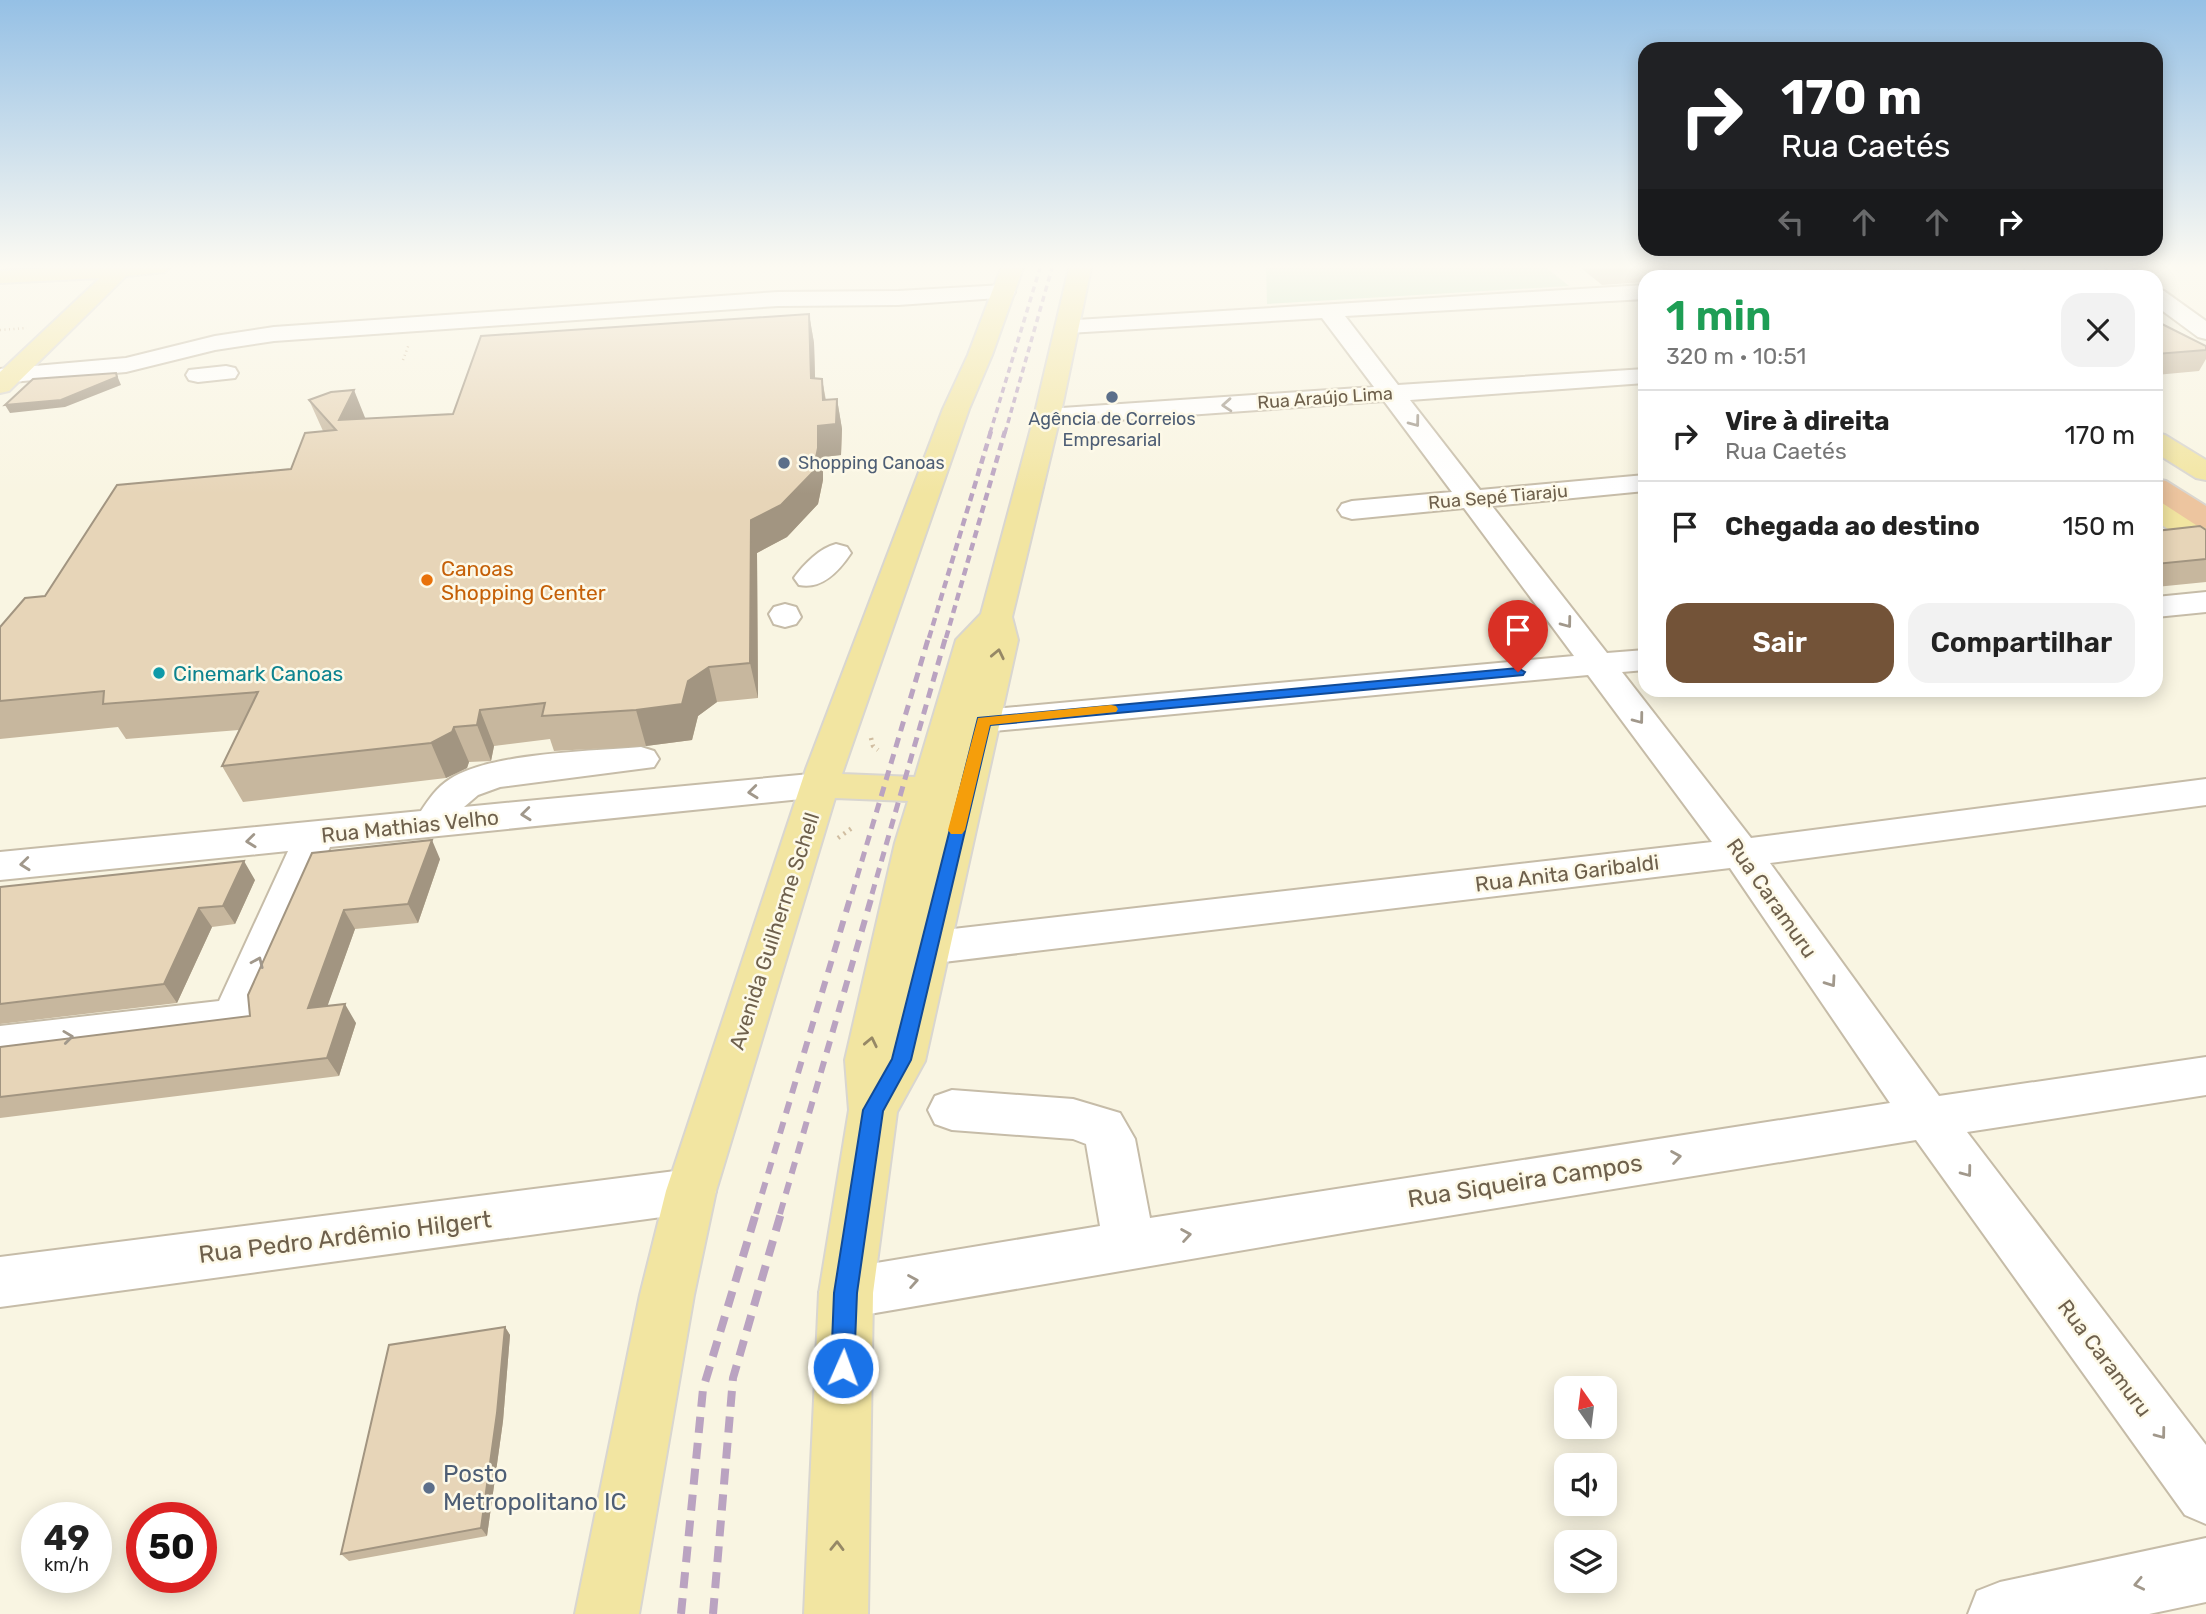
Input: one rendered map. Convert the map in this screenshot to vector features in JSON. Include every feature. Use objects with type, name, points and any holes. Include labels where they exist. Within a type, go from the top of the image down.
[{"type":"highway","points":[[2163,461],[2205,475]]},
{"type":"highway","points":[[2163,491],[2206,519]]},
{"type":"main road","points":[[3,375],[25,343]]},
{"type":"main road","points":[[3,375],[35,343]]},
{"type":"main road","name":"Avenida Guilherme Schell","points":[[607,1614],[664,1308],[691,1191],[823,777],[956,409],[983,343]]},
{"type":"main road","points":[[873,1110],[902,1060],[1001,640],[996,617],[1064,343]]},
{"type":"main road","points":[[2163,447],[2205,475]]},
{"type":"main road","points":[[2163,513],[2206,541]]},
{"type":"main road","points":[[836,1614],[846,1293],[873,1110],[868,1060],[915,843],[932,781],[973,640],[996,617]]},
{"type":"main road","points":[[823,777],[932,781]]},
{"type":"street","points":[[3,375],[126,365],[219,343]]},
{"type":"street","name":"Rua Caramuru","points":[[1354,343],[1741,853],[1927,1118],[2206,1494]]},
{"type":"street","points":[[198,375],[226,373]]},
{"type":"street","name":"Rua Araújo Lima","points":[[1047,417],[1638,376]]},
{"type":"street","name":"Rua Sepé Tiaraju","points":[[1352,510],[1638,484]]},
{"type":"street","points":[[810,578],[836,553]]},
{"type":"street","points":[[2163,606],[2206,602]]},
{"type":"street","points":[[983,721],[1638,661]]},
{"type":"street","points":[[435,823],[441,807],[467,785],[496,774],[641,759]]},
{"type":"street","name":"Rua Mathias Velho","points":[[0,866],[435,823],[823,777]]},
{"type":"street","name":"Rua Anita Garibaldi","points":[[928,948],[1741,853],[2206,792]]},
{"type":"street","points":[[0,1045],[234,1017],[315,835]]},
{"type":"street","name":"Rua Siqueira Campos","points":[[846,1293],[1129,1244],[2206,1076]]},
{"type":"street","points":[[953,1111],[1073,1119],[1103,1128],[1110,1139],[1129,1244]]},
{"type":"street","name":"Rua Pedro Ardêmio Hilgert","points":[[0,1282],[691,1191]]},
{"type":"street","points":[[2000,1614],[2206,1570]]},
{"type":"path","points":[[402,360],[409,343]]},
{"type":"building","name":"Canoas Shopping Center","points":[[478,343],[810,343],[811,378],[822,379],[823,400],[837,399],[836,424],[818,426],[818,448],[813,472],[781,505],[751,520],[750,663],[709,667],[688,681],[682,704],[542,716],[545,703],[480,710],[477,725],[454,727],[452,732],[431,743],[222,766],[258,692],[103,704],[104,691],[0,701],[0,627],[25,598],[45,596],[117,485],[291,469],[305,433],[336,430],[309,400],[331,392],[354,390],[339,420],[453,414]]},
{"type":"building","points":[[2163,343],[2201,343],[2206,346],[2206,350],[2163,353]]},
{"type":"building","points":[[116,373],[117,377],[61,400],[5,405],[33,379]]},
{"type":"building","points":[[2200,526],[2206,530],[2206,559],[2163,563],[2163,530]]},
{"type":"building","points":[[432,840],[408,904],[344,910],[308,1008],[345,1004],[327,1058],[0,1097],[0,1047],[250,1016],[248,995],[312,853]]},
{"type":"building","points":[[244,861],[223,906],[199,908],[164,984],[0,1004],[0,887]]},
{"type":"building","name":"Posto Metropolitano IC","points":[[505,1327],[497,1413],[481,1528],[341,1554],[389,1345]]},
{"type":"railway","points":[[990,433],[1017,343]]},
{"type":"railway","points":[[1005,433],[1031,343]]},
{"type":"railway","points":[[929,638],[991,431]]},
{"type":"railway","points":[[946,638],[1005,431]]},
{"type":"railway","points":[[852,894],[929,636]]},
{"type":"railway","points":[[872,894],[946,636]]},
{"type":"railway","points":[[756,1214],[852,892]]},
{"type":"railway","points":[[780,1214],[873,892]]},
{"type":"railway","points":[[681,1614],[703,1389],[756,1213]]},
{"type":"railway","points":[[713,1614],[733,1378],[781,1213]]},
{"type":"slow traffic","points":[[957,830],[983,721],[1111,709]]},
{"type":"place","name":"Agência de Correios Empresarial","points":[[1112,397]]},
{"type":"place","name":"Shopping Canoas","points":[[784,463]]},
{"type":"place","name":"Canoas Shopping Center","points":[[427,580]]},
{"type":"place","name":"Cinemark Canoas","points":[[159,673]]},
{"type":"place","name":"Posto Metropolitano IC","points":[[429,1488]]},
{"type":"route","points":[[843,1368],[846,1293],[873,1110],[902,1060],[983,721],[1518,672]]}]
